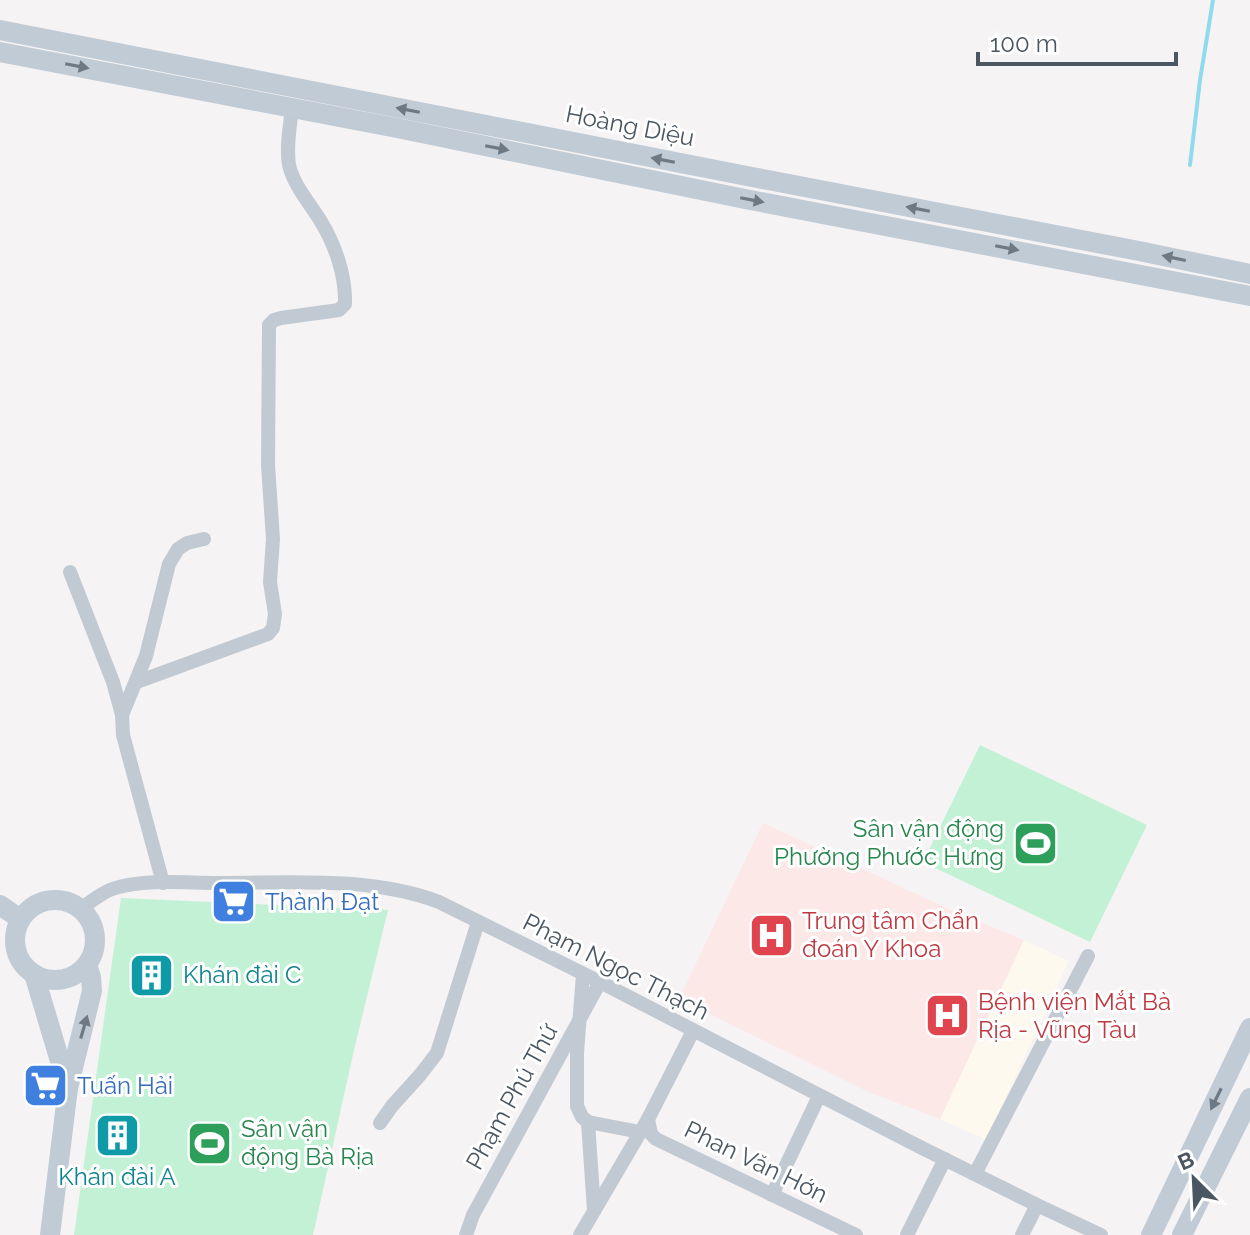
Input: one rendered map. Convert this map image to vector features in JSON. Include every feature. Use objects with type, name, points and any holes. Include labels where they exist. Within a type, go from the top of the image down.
[{"type":"main road","name":"Hoàng Diệu","points":[[0,30],[1250,274]]},
{"type":"main road","name":"Hoàng Diệu","points":[[0,52],[1250,296]]},
{"type":"main road","points":[[252,101],[258,80]]},
{"type":"main road","points":[[863,221],[867,198]]},
{"type":"main road","points":[[53,899],[66,900],[82,908],[94,925],[96,938],[94,952],[87,965],[67,979],[47,979],[26,968],[18,955],[15,932],[27,910],[41,901],[53,899]]},
{"type":"main road","points":[[0,905],[20,919]]},
{"type":"main road","points":[[50,1235],[68,1088],[92,991],[87,965]]},
{"type":"main road","points":[[34,974],[68,1088]]},
{"type":"main road","points":[[1151,1235],[1250,1028]]},
{"type":"main road","points":[[1182,1235],[1250,1098]]},
{"type":"street","points":[[137,682],[268,634],[273,628],[275,614],[270,582],[273,539],[268,465],[269,325],[281,318],[339,310],[345,304],[346,293],[334,246],[298,187],[290,166],[288,148],[292,108]]},
{"type":"street","points":[[163,883],[125,746],[122,715],[146,656],[169,564],[178,549],[204,539]]},
{"type":"street","points":[[70,572],[113,682],[122,715]]},
{"type":"street","name":"Phạm Ngọc Thạch","points":[[82,908],[114,888],[163,883],[335,884],[409,892],[439,902],[819,1096],[1101,1235]]},
{"type":"street","points":[[380,1123],[437,1053],[478,922]]},
{"type":"street","points":[[975,1174],[1088,956]]},
{"type":"street","points":[[583,974],[577,1053],[577,1106],[588,1122],[644,1126]]},
{"type":"street","name":"Phạm Phú Thứ","points":[[466,1235],[473,1215],[600,982]]},
{"type":"street","points":[[580,1235],[644,1126],[693,1031]]},
{"type":"street","points":[[772,1195],[819,1096]]},
{"type":"street","points":[[588,1122],[594,1210]]},
{"type":"street","name":"Phan Văn Hớn","points":[[644,1126],[656,1139],[856,1235]]},
{"type":"street","points":[[907,1235],[945,1159]]},
{"type":"street","points":[[1022,1235],[1037,1205]]},
{"type":"shaded area","points":[[763,823],[955,912],[1024,940],[940,1119],[869,1092],[679,999]]},
{"type":"shaded area","points":[[1024,940],[1069,961],[986,1140],[940,1119]]},
{"type":"green space","name":"Sân vận động Phường Phước Hưng","points":[[980,745],[1147,825],[1090,942],[923,862]]},
{"type":"green space","name":"Sân vận động Bà Rịa","points":[[121,898],[388,910],[313,1235],[74,1235]]},
{"type":"waterway","points":[[1190,165],[1213,0]]},
{"type":"place","name":"Sân vận động Phường Phước Hưng","points":[[1035,843]]},
{"type":"place","name":"Thành Đạt","points":[[234,902]]},
{"type":"place","name":"Trung tâm Chẩn đoán Y Khoa","points":[[771,935]]},
{"type":"place","name":"Khán đài C","points":[[152,975]]},
{"type":"place","name":"Bệnh viện Mắt Bà Rịa - Vũng Tàu","points":[[947,1016]]},
{"type":"place","name":"Tuấn Hải","points":[[46,1086]]},
{"type":"place","name":"Khán đài A","points":[[117,1135]]},
{"type":"place","name":"Sân vận động Bà Rịa","points":[[210,1143]]}]
